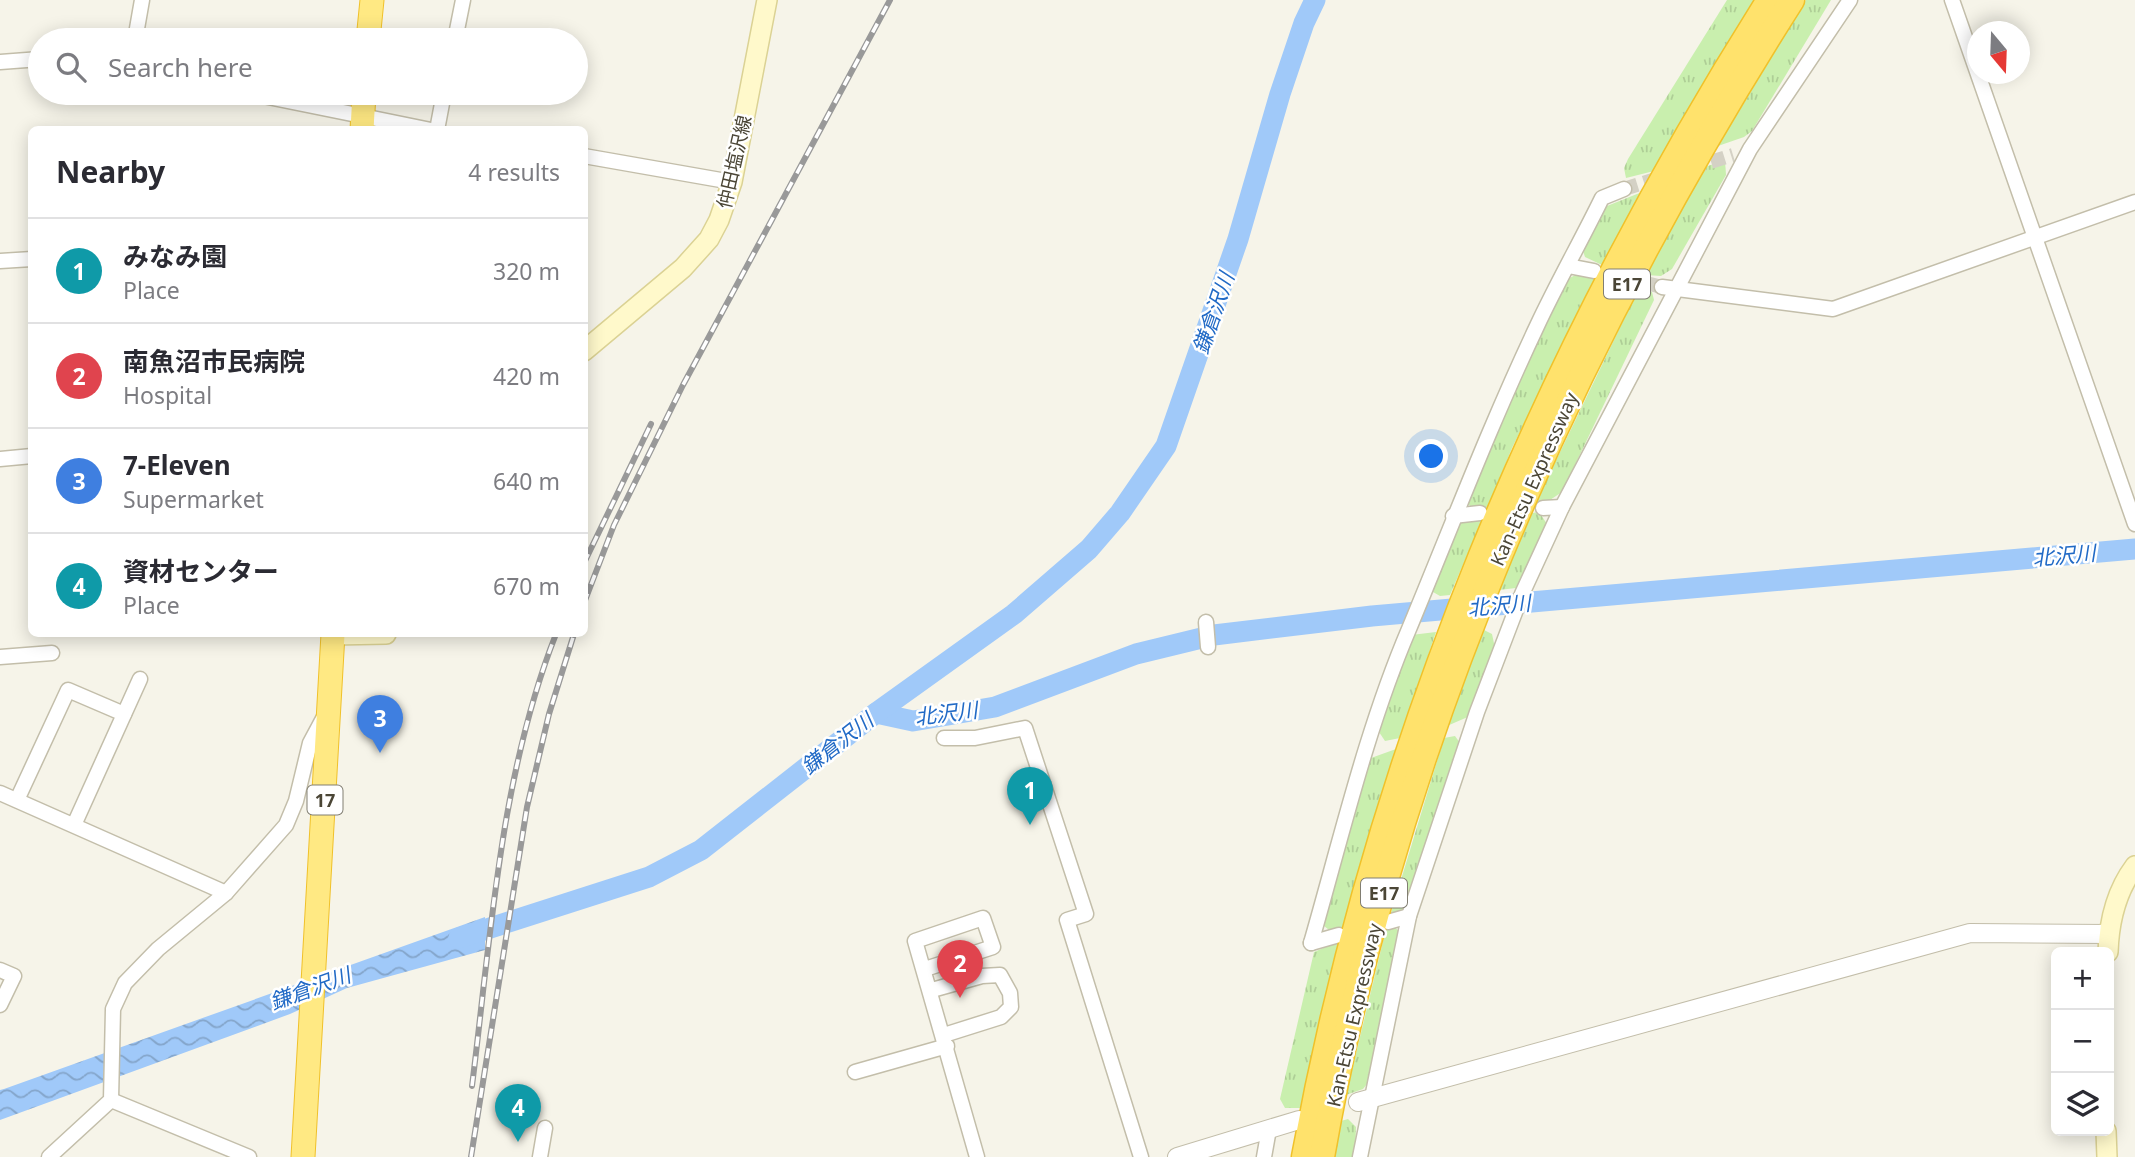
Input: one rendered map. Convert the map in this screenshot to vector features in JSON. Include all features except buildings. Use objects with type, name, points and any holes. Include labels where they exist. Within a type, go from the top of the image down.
[{"type":"highway","points":[[370,28],[372,0]]},
{"type":"highway","name":"Kan-Etsu Expressway","points":[[1304,1157],[1331,1025],[1357,921],[1413,736],[1479,582],[1520,460],[1578,339],[1661,184],[1769,0]]},
{"type":"highway","name":"Kan-Etsu Expressway","points":[[1479,582],[1627,284],[1714,128],[1792,0]]},
{"type":"highway","points":[[362,123],[363,105]]},
{"type":"highway","name":"Kan-Etsu Expressway","points":[[1322,1157],[1373,933],[1458,636]]},
{"type":"highway","name":"17","points":[[303,1157],[333,637]]},
{"type":"main road","name":"仲田塩沢線","points":[[588,348],[683,268],[709,239],[732,182],[767,0]]},
{"type":"main road","points":[[2108,943],[2122,883],[2135,866]]},
{"type":"main road","points":[[2106,1136],[2107,1157]]},
{"type":"street","points":[[137,28],[142,0]]},
{"type":"street","points":[[457,28],[463,0]]},
{"type":"street","points":[[1360,1157],[1366,1100],[1409,916],[1522,594],[1669,288],[1750,149],[1850,0]]},
{"type":"street","points":[[1951,0],[2135,524]]},
{"type":"street","points":[[0,62],[28,60]]},
{"type":"street","points":[[294,105],[362,123],[392,126]]},
{"type":"street","points":[[438,126],[442,105]]},
{"type":"street","points":[[1733,155],[1750,149]]},
{"type":"street","points":[[588,157],[732,182]]},
{"type":"street","points":[[1339,935],[1311,943],[1364,758],[1408,629],[1453,516],[1537,325],[1602,198],[1624,189]]},
{"type":"street","points":[[1669,288],[1833,309],[2135,202]]},
{"type":"street","points":[[0,261],[28,259]]},
{"type":"street","points":[[1568,266],[1594,271]]},
{"type":"street","points":[[0,459],[28,456]]},
{"type":"street","points":[[1542,508],[1562,507]]},
{"type":"street","points":[[1453,516],[1480,513]]},
{"type":"street","points":[[1206,622],[1208,648]]},
{"type":"street","points":[[0,657],[52,653]]},
{"type":"street","points":[[74,824],[140,679]]},
{"type":"street","points":[[17,800],[68,690],[124,714]]},
{"type":"street","points":[[49,1157],[111,1100],[110,1042],[113,1009],[125,983],[158,949],[226,892],[286,825],[296,801],[310,743],[330,708]]},
{"type":"street","points":[[944,738],[975,738],[1026,728],[1086,914],[1067,920],[1140,1157]]},
{"type":"street","points":[[0,793],[226,892]]},
{"type":"street","points":[[1388,922],[1409,916]]},
{"type":"street","points":[[925,970],[993,947],[984,918],[915,941],[925,970],[932,990],[977,1157]]},
{"type":"street","points":[[1366,1100],[1970,933],[2108,943]]},
{"type":"street","points":[[0,970],[14,976],[0,1005]]},
{"type":"street","points":[[855,1072],[1001,1017],[1011,1007],[1010,993],[1000,975],[982,976],[932,990]]},
{"type":"street","points":[[111,1100],[249,1157]]},
{"type":"street","points":[[1177,1157],[1299,1120]]},
{"type":"street","points":[[540,1157],[545,1128]]},
{"type":"street","points":[[1264,1157],[1269,1129]]},
{"type":"green space","points":[[1727,0],[1755,0],[1654,171],[1626,178],[1624,168],[1628,159]]},
{"type":"green space","points":[[1806,0],[1831,0],[1752,131],[1744,137],[1718,146]]},
{"type":"green space","points":[[1725,160],[1726,175],[1672,269],[1661,276],[1646,275],[1705,167]]},
{"type":"green space","points":[[1642,192],[1602,265],[1585,257],[1582,248],[1602,208]]},
{"type":"green space","points":[[1579,273],[1596,276],[1512,448],[1488,507],[1472,508],[1464,500],[1566,280]]},
{"type":"green space","points":[[1640,286],[1652,292],[1654,300],[1562,492],[1550,500],[1536,502]]},
{"type":"green space","points":[[1539,512],[1547,524],[1516,588],[1499,590],[1532,513]]},
{"type":"green space","points":[[1483,518],[1450,595],[1440,596],[1433,592],[1431,588],[1457,521]]},
{"type":"green space","points":[[1484,630],[1492,634],[1495,648],[1470,716],[1447,726]]},
{"type":"green space","points":[[1436,632],[1400,738],[1385,741],[1377,729],[1411,635]]},
{"type":"green space","points":[[1455,736],[1460,743],[1405,908],[1390,916],[1444,738]]},
{"type":"green space","points":[[1396,749],[1342,929],[1333,933],[1324,926],[1321,917],[1367,764],[1371,758]]},
{"type":"green space","points":[[1393,926],[1399,931],[1398,940],[1367,1084],[1363,1089],[1346,1095],[1386,929]]},
{"type":"green space","points":[[1340,941],[1302,1108],[1285,1108],[1280,1099],[1314,952]]},
{"type":"green space","points":[[1348,1119],[1356,1127],[1355,1157],[1334,1157],[1341,1121]]},
{"type":"water","points":[[485,917],[485,950],[347,988],[290,1014],[0,1120],[0,1090]]},
{"type":"waterway","name":"鎌倉沢川","points":[[459,938],[649,877],[701,850],[876,713],[1014,614],[1089,549],[1120,513],[1166,446],[1238,239],[1280,94],[1304,23],[1315,0]]},
{"type":"waterway","name":"北沢川","points":[[876,713],[913,721],[995,707],[1136,654],[1214,635],[1372,616],[2135,549]]},
{"type":"tunnel","points":[[1691,168],[1733,155]]},
{"type":"tunnel","points":[[1624,189],[1665,176]]},
{"type":"tunnel","points":[[1626,278],[1662,287]]},
{"type":"railway","points":[[588,593],[614,525],[683,385],[890,0]]},
{"type":"railway","points":[[588,555],[651,424]]},
{"type":"railway","points":[[472,1086],[492,914],[510,800],[537,688],[555,637]]},
{"type":"railway","points":[[471,1157],[527,807],[549,714],[573,637]]},
{"type":"place","name":"7-Eleven","points":[[380,753]]},
{"type":"place","name":"みなみ園","points":[[1030,825]]},
{"type":"place","name":"南魚沼市民病院","points":[[960,998]]},
{"type":"place","name":"資材センター","points":[[518,1142]]}]
